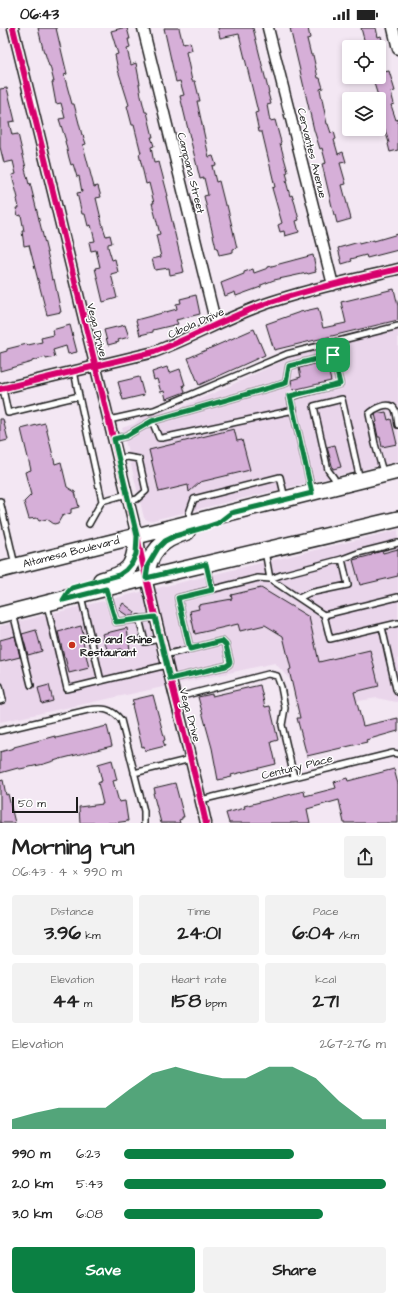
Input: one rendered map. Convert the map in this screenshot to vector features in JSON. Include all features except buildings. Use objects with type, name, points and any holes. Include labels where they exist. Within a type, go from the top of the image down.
[{"type":"main road","name":"Altamesa Boulevard","points":[[0,570],[391,473]]},
{"type":"main road","points":[[146,578],[148,565],[158,548],[165,541],[175,536],[218,523],[231,513]]},
{"type":"main road","points":[[6,614],[146,578],[398,519]]},
{"type":"main road","points":[[63,600],[72,588],[113,577],[126,570],[132,563],[136,554],[137,536]]},
{"type":"street","name":"Vega Drive","points":[[13,28],[114,439],[160,639],[206,823]]},
{"type":"street","name":"Campana Street","points":[[143,28],[216,324]]},
{"type":"street","name":"Cervantes Avenue","points":[[268,28],[333,285]]},
{"type":"street","points":[[393,28],[398,49]]},
{"type":"street","name":"Cibola Drive","points":[[1,389],[154,352],[216,324],[271,302],[398,269]]},
{"type":"lane","points":[[109,420],[154,410],[287,354],[398,326]]},
{"type":"lane","points":[[114,439],[126,436],[152,421],[286,383],[289,366],[333,355],[340,384],[290,396],[312,493]]},
{"type":"lane","points":[[74,371],[102,501],[89,524]]},
{"type":"lane","points":[[1,389],[8,413],[79,396]]},
{"type":"lane","points":[[336,487],[334,478],[328,470],[314,406],[342,399],[360,481]]},
{"type":"lane","points":[[391,473],[374,444],[369,414],[374,409],[385,406],[393,407],[398,425]]},
{"type":"lane","points":[[152,421],[156,434],[159,438],[162,438],[294,410]]},
{"type":"lane","points":[[102,501],[137,498],[146,491],[139,459],[127,456],[118,459]]},
{"type":"lane","points":[[191,523],[189,513],[194,499],[280,477],[285,499]]},
{"type":"lane","points":[[0,501],[16,566]]},
{"type":"lane","points":[[270,580],[281,575],[398,543]]},
{"type":"lane","points":[[264,550],[270,580]]},
{"type":"lane","points":[[299,598],[309,593],[348,585],[342,559]]},
{"type":"lane","points":[[206,564],[212,590]]},
{"type":"lane","points":[[190,649],[178,598],[258,578],[270,580],[324,615],[330,639],[398,623]]},
{"type":"lane","points":[[106,589],[116,622],[155,617]]},
{"type":"lane","points":[[81,595],[102,681]]},
{"type":"lane","points":[[324,615],[398,597]]},
{"type":"lane","points":[[47,604],[67,689],[102,681],[166,660],[190,649],[222,641],[226,645],[230,662],[226,666],[170,679]]},
{"type":"lane","points":[[6,614],[31,685]]},
{"type":"lane","points":[[139,618],[145,642],[160,639]]},
{"type":"lane","points":[[382,627],[396,690],[398,692]]},
{"type":"lane","points":[[175,698],[268,674],[277,676],[281,687],[285,708],[282,725],[294,778]]},
{"type":"lane","points":[[0,686],[2,701]]},
{"type":"lane","points":[[0,731],[88,710],[111,710],[121,720],[144,811],[144,823]]},
{"type":"lane","name":"Century Place","points":[[201,800],[393,753],[398,754]]},
{"type":"lane","points":[[134,773],[191,759]]},
{"type":"shaded area","points":[[398,329],[398,461],[149,521],[144,518],[122,428],[134,424],[143,416],[179,408],[285,360],[361,337]]},
{"type":"shaded area","points":[[398,530],[398,702],[377,698],[299,711],[292,682],[275,663],[0,722],[0,626]]},
{"type":"cycle path","points":[[13,28],[206,823]]},
{"type":"cycle path","points":[[0,389],[154,352],[256,307],[318,288],[398,269]]},
{"type":"place","name":"Rise and Shine Restaurant","points":[[72,645]]},
{"type":"route","points":[[333,355],[340,384],[290,396],[312,493],[231,513],[218,523],[175,536],[165,541],[158,548],[148,565],[146,578],[206,564],[212,590],[178,598],[190,649],[222,641],[225,642],[230,662],[229,664],[170,679],[155,617],[116,622],[106,589],[63,600],[72,588],[119,575],[132,563],[136,554],[137,536],[114,439],[126,436],[152,421],[286,383],[289,366],[333,355]]}]
